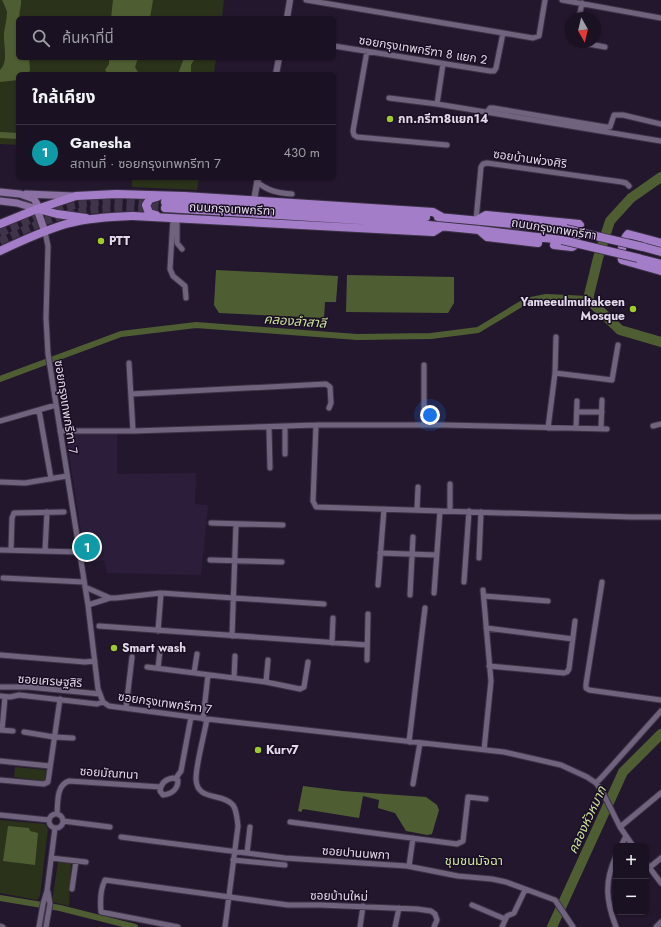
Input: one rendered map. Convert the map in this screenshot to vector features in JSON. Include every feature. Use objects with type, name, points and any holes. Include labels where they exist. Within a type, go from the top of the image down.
[{"type":"main road","points":[[0,192],[76,196]]},
{"type":"main road","points":[[20,194],[34,199],[37,204],[37,209],[45,232]]},
{"type":"main road","name":"ถนนกรุงเทพกรีฑา","points":[[0,224],[37,209],[76,196],[116,194],[166,202],[408,223],[562,240],[661,264]]},
{"type":"main road","points":[[164,218],[149,213],[146,205],[150,199],[166,202]]},
{"type":"main road","name":"ถนนกรุงเทพกรีฑา","points":[[166,202],[254,200],[433,212],[442,217]]},
{"type":"main road","points":[[0,202],[18,203],[57,214],[95,219]]},
{"type":"main road","name":"ถนนกรุงเทพกรีฑา","points":[[166,202],[477,220],[566,230],[661,252]]},
{"type":"main road","points":[[477,220],[486,215],[579,224],[580,227],[575,244],[572,247],[487,237],[479,230]]},
{"type":"main road","name":"ถนนกรุงเทพกรีฑา","points":[[0,251],[67,224],[95,219],[133,216],[433,232],[441,227]]},
{"type":"main road","points":[[661,243],[628,234],[626,236],[621,256],[622,260],[661,271]]},
{"type":"street","points":[[287,16],[290,0]]},
{"type":"street","points":[[306,0],[536,38],[539,36],[545,0]]},
{"type":"street","points":[[562,0],[661,18]]},
{"type":"street","points":[[580,12],[582,3]]},
{"type":"street","name":"ซอยกรุงเทพกรีฑา 8 แยก 2","points":[[336,46],[494,71],[496,68],[503,33]]},
{"type":"street","points":[[601,46],[605,47]]},
{"type":"street","points":[[367,51],[353,131],[354,135],[356,137],[447,145]]},
{"type":"street","points":[[276,72],[279,60]]},
{"type":"street","points":[[437,104],[443,64]]},
{"type":"street","points":[[389,98],[487,112],[661,142]]},
{"type":"street","points":[[487,112],[490,108],[493,108],[606,127],[610,127],[614,116],[622,115],[661,124]]},
{"type":"street","name":"ซอยบ้านพ่วงศิริ","points":[[477,220],[481,167],[483,164],[487,163],[622,182],[629,186]]},
{"type":"street","points":[[257,180],[263,187],[272,191],[292,194]]},
{"type":"street","points":[[254,200],[257,180]]},
{"type":"street","points":[[175,218],[177,243],[182,249]]},
{"type":"street","points":[[175,218],[170,269],[173,276],[185,286],[186,298]]},
{"type":"street","name":"ซอยกรุงเทพกรีฑา 7","points":[[45,232],[48,246],[46,318],[48,354],[88,605],[100,694],[103,702],[109,706],[205,719],[504,752],[561,765],[587,777],[596,783],[602,791],[616,821],[631,843]]},
{"type":"street","points":[[548,428],[555,373],[556,338]]},
{"type":"street","points":[[555,373],[612,380],[618,345]]},
{"type":"street","points":[[129,363],[133,431]]},
{"type":"street","points":[[424,365],[424,426]]},
{"type":"street","points":[[131,394],[326,384],[330,387],[331,403],[329,408]]},
{"type":"street","points":[[601,429],[602,400]]},
{"type":"street","points":[[576,428],[577,401]]},
{"type":"street","points":[[0,421],[56,406]]},
{"type":"street","points":[[40,410],[51,479]]},
{"type":"street","points":[[577,412],[602,412]]},
{"type":"street","points":[[653,426],[661,424]]},
{"type":"street","points":[[316,425],[313,501],[316,507],[635,517],[661,516]]},
{"type":"street","points":[[60,431],[269,428],[316,425],[607,429]]},
{"type":"street","points":[[285,427],[285,454]]},
{"type":"street","points":[[269,428],[270,468]]},
{"type":"street","points":[[0,482],[25,482],[67,476]]},
{"type":"street","points":[[450,484],[450,511]]},
{"type":"street","points":[[417,510],[418,488]]},
{"type":"street","points":[[378,585],[384,509]]},
{"type":"street","points":[[434,593],[440,511]]},
{"type":"street","points":[[45,551],[47,512]]},
{"type":"street","points":[[11,550],[12,518],[14,513],[64,512]]},
{"type":"street","points":[[464,582],[469,512]]},
{"type":"street","points":[[480,558],[481,512]]},
{"type":"street","points":[[211,523],[283,525]]},
{"type":"street","points":[[232,636],[236,524]]},
{"type":"street","points":[[410,595],[413,537]]},
{"type":"street","points":[[0,550],[79,552]]},
{"type":"street","points":[[380,553],[437,555]]},
{"type":"street","points":[[210,560],[282,562]]},
{"type":"street","points":[[3,578],[84,584],[110,598]]},
{"type":"street","points":[[602,582],[586,688],[589,690],[661,700]]},
{"type":"street","points":[[484,590],[490,666],[484,750]]},
{"type":"street","points":[[158,631],[161,593]]},
{"type":"street","points":[[88,605],[110,598],[161,593],[324,604]]},
{"type":"street","points":[[484,596],[548,601]]},
{"type":"street","points":[[409,742],[425,608]]},
{"type":"street","points":[[367,660],[368,614]]},
{"type":"street","points":[[332,643],[333,618]]},
{"type":"street","points":[[490,666],[564,673],[567,672],[569,669],[575,621]]},
{"type":"street","points":[[99,626],[367,645]]},
{"type":"street","points":[[486,628],[573,639]]},
{"type":"street","points":[[158,668],[160,651]]},
{"type":"street","points":[[194,673],[197,654]]},
{"type":"street","points":[[0,655],[85,662],[95,661]]},
{"type":"street","points":[[234,678],[235,656]]},
{"type":"street","points":[[126,708],[132,657]]},
{"type":"street","points":[[266,682],[268,660]]},
{"type":"street","points":[[147,667],[208,674],[302,688],[304,687],[308,662]]},
{"type":"street","points":[[208,674],[205,719],[196,781],[199,791],[204,795],[224,799],[232,804],[235,810],[238,826],[224,927]]},
{"type":"street","name":"ซอยเศรษฐสิริ","points":[[0,687],[28,687],[100,694]]},
{"type":"street","points":[[13,731],[1,730],[2,697],[19,695],[97,704],[103,702]]},
{"type":"street","points":[[0,780],[46,784],[48,782],[60,699]]},
{"type":"street","points":[[596,783],[661,711]]},
{"type":"street","points":[[161,787],[165,780],[176,778],[181,771],[191,717]]},
{"type":"street","points":[[24,732],[54,737],[73,738]]},
{"type":"street","points":[[413,784],[420,743]]},
{"type":"street","points":[[0,762],[50,766]]},
{"type":"street","name":"ซอยมัณฑนา","points":[[56,814],[60,789],[62,784],[69,781],[161,787],[161,793],[164,795],[170,794],[177,787],[178,782],[176,778]]},
{"type":"street","points":[[620,827],[661,793]]},
{"type":"street","points":[[290,822],[460,843],[463,841],[468,797],[486,800]]},
{"type":"street","points":[[49,820],[52,815],[56,814],[62,817],[63,821]]},
{"type":"street","points":[[0,815],[49,820]]},
{"type":"street","points":[[49,820],[51,826],[55,828]]},
{"type":"street","points":[[63,821],[110,827]]},
{"type":"street","points":[[55,828],[59,827],[63,821]]},
{"type":"street","points":[[247,853],[250,827]]},
{"type":"street","points":[[39,927],[47,891],[55,828]]},
{"type":"street","points":[[622,843],[626,836]]},
{"type":"street","name":"ซอยปานนพภา","points":[[121,837],[285,858],[409,866],[458,876],[492,879],[506,882],[554,900],[559,905],[572,927]]},
{"type":"street","points":[[409,866],[413,838]]},
{"type":"street","points":[[51,858],[86,862]]},
{"type":"street","points":[[649,865],[661,858]]},
{"type":"street","points":[[233,860],[285,865]]},
{"type":"street","points":[[72,889],[76,861]]},
{"type":"street","points":[[613,862],[607,887],[610,911],[616,927]]},
{"type":"street","points":[[649,867],[661,883]]},
{"type":"street","name":"ซอยบ้านใหม่","points":[[178,927],[101,912],[100,901],[105,880],[288,905],[363,906],[417,909],[431,911],[436,914],[437,920],[434,927]]},
{"type":"street","points":[[502,927],[509,914],[514,913],[525,890]]},
{"type":"street","points":[[46,927],[50,904],[47,891]]},
{"type":"street","points":[[472,905],[505,919]]},
{"type":"street","points":[[360,927],[363,906]]},
{"type":"street","points":[[395,927],[399,908]]},
{"type":"street","points":[[656,927],[661,922]]},
{"type":"street","points":[[0,926],[4,927]]},
{"type":"shaded area","points":[[0,0],[224,0],[222,16],[16,16],[16,60],[216,60],[214,72],[16,72],[16,145],[0,144]]},
{"type":"shaded area","points":[[2,0],[21,0],[20,16],[16,16],[16,60],[29,60],[30,70],[29,72],[16,72],[16,80],[0,82],[0,70],[3,67],[5,58],[4,33],[7,12]]},
{"type":"shaded area","points":[[113,0],[153,0],[150,16],[111,16]]},
{"type":"shaded area","points":[[109,60],[137,60],[135,67],[138,72],[106,72],[105,70],[109,64]]},
{"type":"shaded area","points":[[183,60],[194,60],[191,65],[191,72],[179,72]]},
{"type":"shaded area","points":[[132,180],[199,180],[197,190],[132,187]]},
{"type":"shaded area","points":[[216,270],[338,276],[336,302],[325,302],[324,318],[219,313],[214,305]]},
{"type":"shaded area","points":[[347,275],[454,277],[454,303],[448,313],[346,312]]},
{"type":"shaded area","points":[[117,432],[117,474],[196,473],[195,504],[208,505],[201,575],[107,573],[104,560],[86,563],[66,435]]},
{"type":"shaded area","points":[[15,767],[46,770],[45,781],[14,777]]},
{"type":"shaded area","points":[[303,786],[343,791],[426,797],[437,805],[439,810],[432,834],[427,835],[406,831],[395,813],[378,808],[379,800],[363,796],[359,818],[303,809],[301,812],[298,811]]},
{"type":"shaded area","points":[[0,820],[45,824],[48,829],[40,896],[37,900],[0,893]]},
{"type":"shaded area","points":[[8,826],[29,828],[30,831],[38,833],[35,865],[3,861]]},
{"type":"shaded area","points":[[58,862],[71,862],[69,906],[52,902]]},
{"type":"waterway","points":[[0,135],[16,136]]},
{"type":"waterway","name":"คลองหัวหมาก","points":[[661,177],[631,198],[610,221],[598,258],[588,299],[620,330],[661,342]]},
{"type":"waterway","name":"คลองลำสาลี","points":[[0,379],[121,334],[196,325],[357,337],[431,336],[478,330],[526,301],[546,297],[588,299]]},
{"type":"waterway","name":"คลองหัวหมาก","points":[[552,927],[623,772],[661,734]]},
{"type":"waterway","points":[[0,898],[60,908],[135,927]]},
{"type":"tunnel","points":[[0,233],[40,216],[71,206],[113,201],[165,202]]},
{"type":"tunnel","points":[[0,241],[27,229],[72,213],[107,208],[165,208]]},
{"type":"place","name":"กท.กรีฑา8แยก14","points":[[390,119]]},
{"type":"place","name":"PTT","points":[[101,241]]},
{"type":"place","name":"Yameeulmultakeen Mosque","points":[[633,309]]},
{"type":"place","name":"Ganesha","points":[[87,547]]},
{"type":"place","name":"Smart wash","points":[[114,648]]},
{"type":"place","name":"Kurv7","points":[[258,750]]},
{"type":"district","name":"ชุมชนมัจฉา","points":[[474,860]]}]
